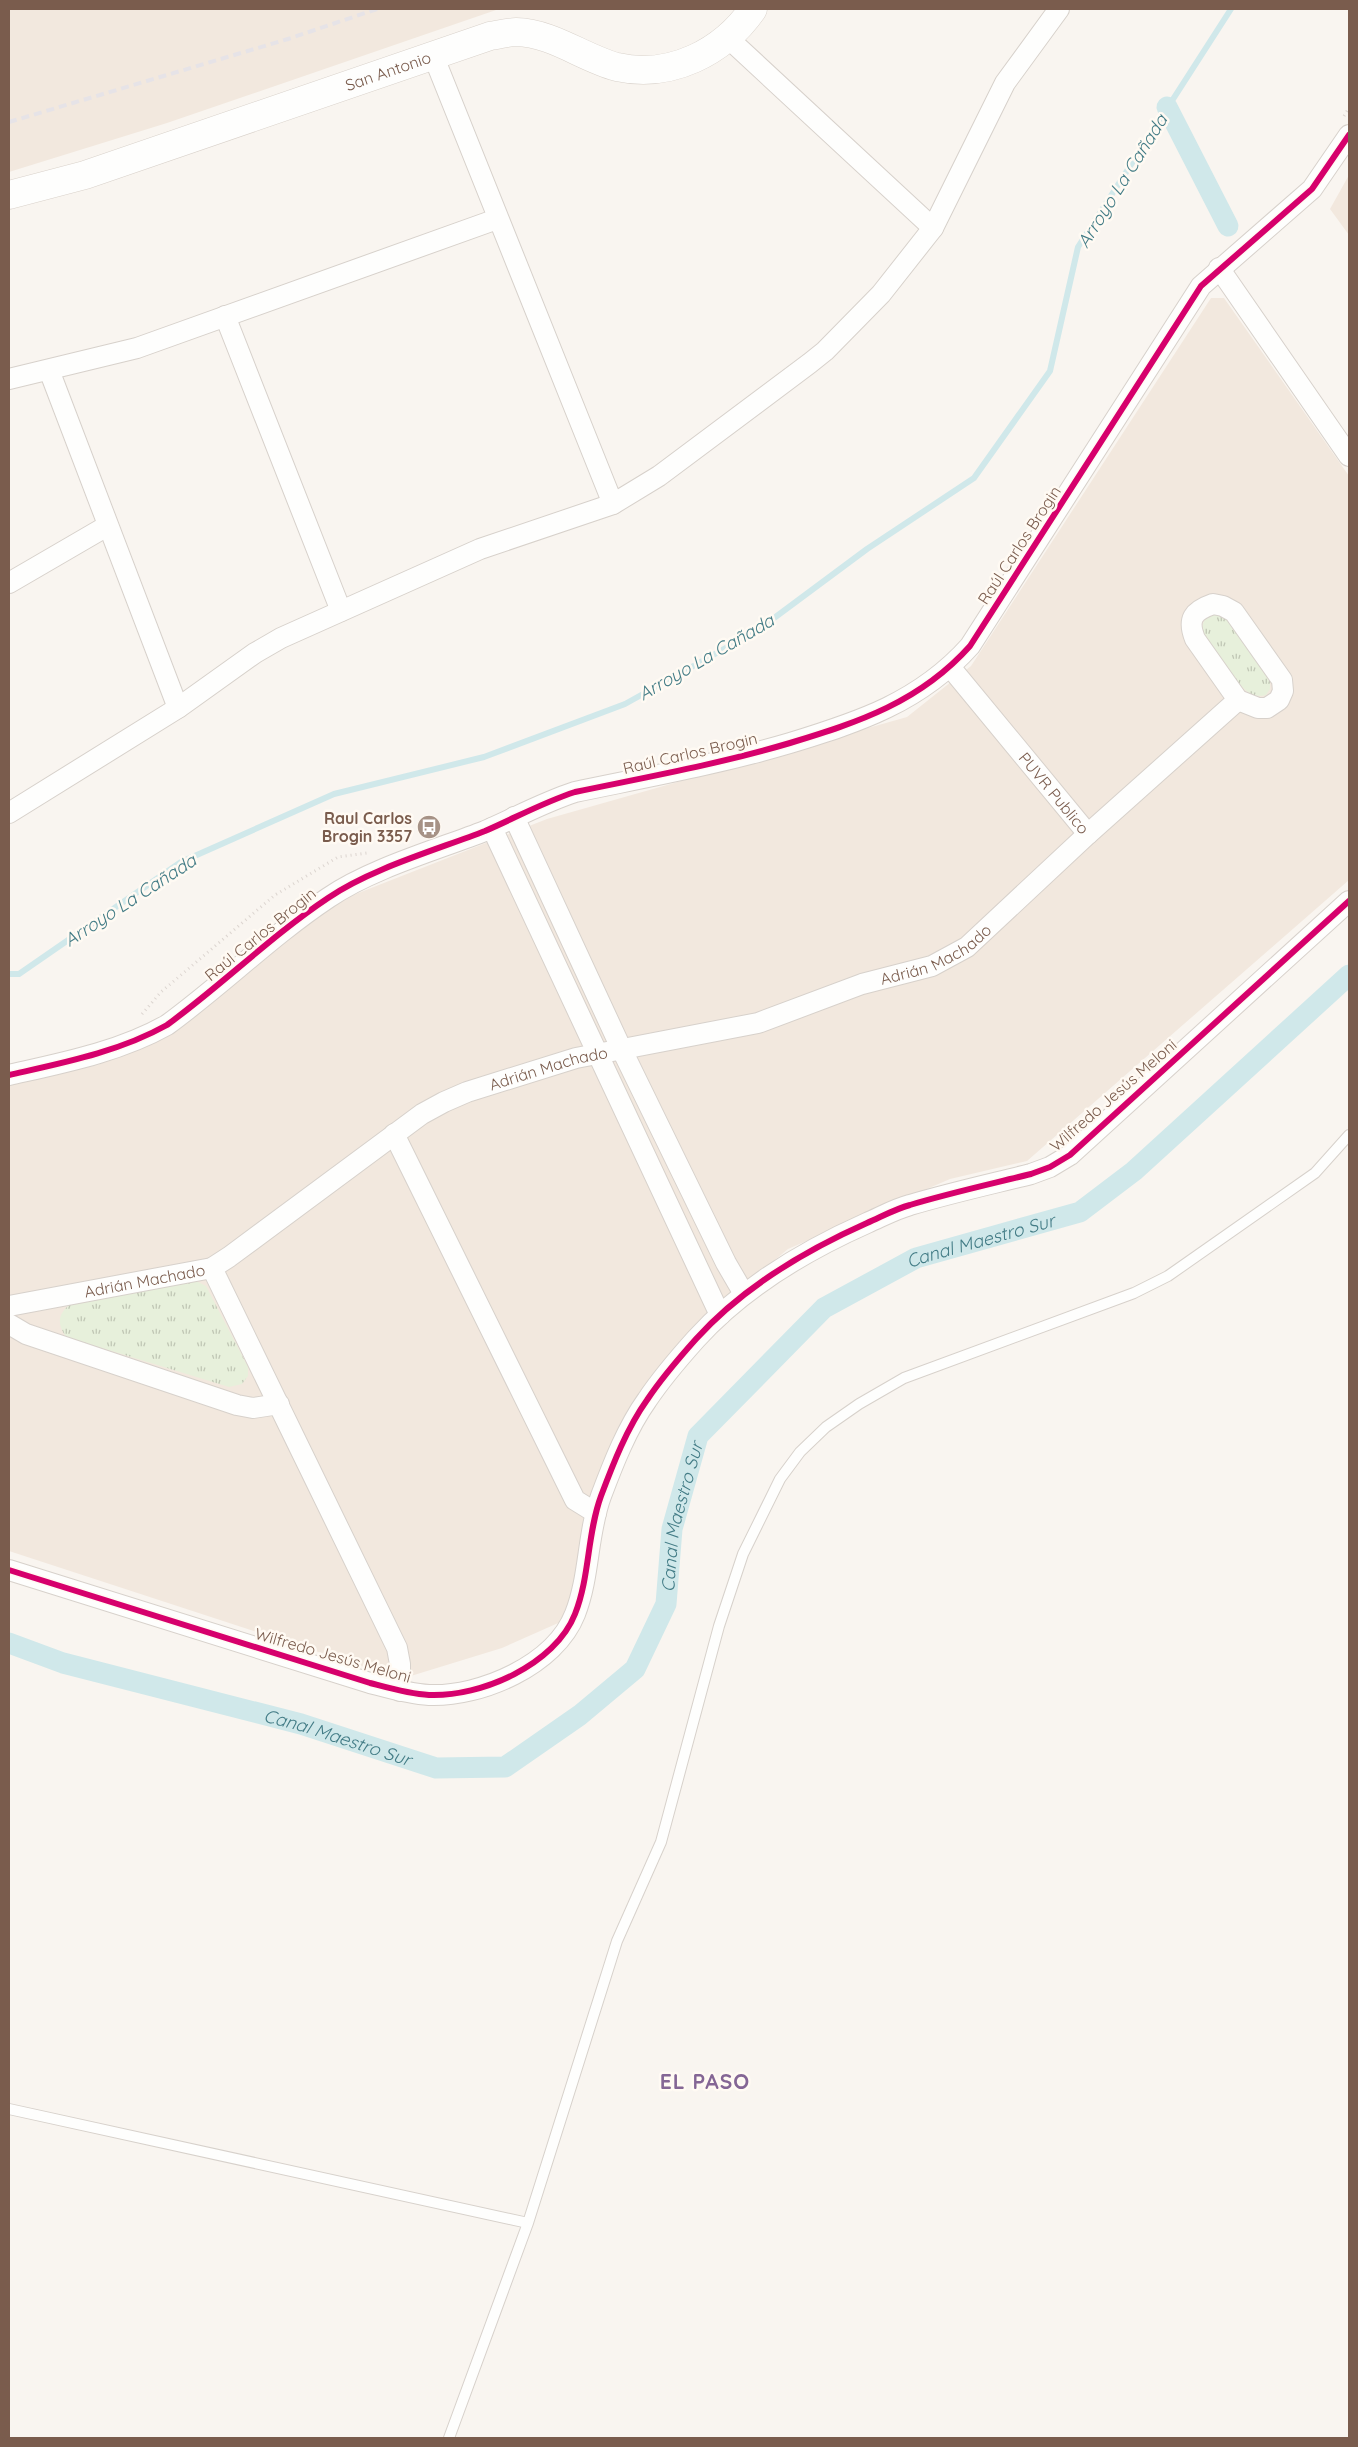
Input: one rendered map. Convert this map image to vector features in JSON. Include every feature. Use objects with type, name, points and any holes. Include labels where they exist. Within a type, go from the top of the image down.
[{"type":"main road","name":"San Antonio","points":[[9,196],[85,175],[490,36],[516,32],[552,40],[617,67],[638,70],[665,68],[701,56],[728,38],[741,26],[753,9]]},
{"type":"street","points":[[9,813],[178,708],[255,652],[315,621],[480,549],[613,504],[659,476],[825,351],[881,294],[933,228],[1005,83],[1059,9]]},
{"type":"street","points":[[728,38],[933,228]]},
{"type":"street","points":[[433,55],[613,504]]},
{"type":"street","name":"Raúl Carlos Brogin","points":[[9,1075],[82,1057],[147,1036],[183,1014],[304,914],[329,896],[358,880],[492,828],[554,798],[731,761],[838,729],[890,708],[919,691],[951,668],[970,646],[1201,286],[1219,268],[1312,189],[1344,130]]},
{"type":"street","points":[[9,379],[137,348],[498,219]]},
{"type":"street","points":[[1219,268],[1349,456]]},
{"type":"street","points":[[226,316],[341,611]]},
{"type":"street","points":[[49,370],[178,708]]},
{"type":"street","points":[[9,584],[107,526]]},
{"type":"street","points":[[1213,604],[1224,606],[1234,612],[1282,680],[1283,691],[1279,700],[1267,708],[1258,708],[1238,700],[1191,628],[1193,616],[1201,608],[1213,604]]},
{"type":"street","name":"PUVR Publico","points":[[951,668],[1088,834],[1238,700]]},
{"type":"street","points":[[514,817],[621,1048],[726,1263],[744,1294]]},
{"type":"street","points":[[492,828],[720,1315]]},
{"type":"street","name":"Adrián Machado","points":[[9,1306],[212,1268],[237,1252],[422,1114],[459,1095],[597,1053],[758,1023],[862,984],[932,966],[967,947],[1088,834]]},
{"type":"street","name":"Wilfredo Jesús Meloni","points":[[9,1570],[370,1684],[400,1691],[429,1695],[453,1694],[482,1688],[513,1676],[555,1644],[575,1615],[582,1592],[596,1513],[634,1421],[647,1399],[697,1338],[720,1315],[744,1294],[800,1256],[829,1240],[908,1205],[1031,1174],[1050,1167],[1070,1155],[1349,901]]},
{"type":"street","points":[[394,1134],[575,1500],[596,1513]]},
{"type":"street","points":[[212,1268],[397,1648],[400,1664],[400,1691]]},
{"type":"street","points":[[9,1324],[26,1334],[237,1405],[253,1408],[279,1404]]},
{"type":"lane","points":[[449,2438],[528,2223],[617,1941],[661,1842],[719,1626],[743,1554],[776,1486],[800,1452],[832,1422],[859,1404],[904,1378],[1134,1293],[1168,1276],[1315,1173],[1349,1136]]},
{"type":"lane","points":[[9,2109],[528,2223]]},
{"type":"path","points":[[1344,130],[1349,108]]},
{"type":"path","points":[[139,1017],[161,992],[275,895],[338,857],[373,853]]},
{"type":"shaded area","points":[[9,9],[499,9],[167,123],[9,172]]},
{"type":"shaded area","points":[[1349,175],[1349,235],[1330,209]]},
{"type":"shaded area","points":[[1211,298],[1224,298],[1349,476],[1349,880],[1027,1161],[950,1179],[788,1249],[708,1316],[647,1399],[565,1620],[502,1648],[401,1679],[9,1551],[9,1084],[98,1065],[186,1022],[338,901],[547,819],[907,717],[971,666]]},
{"type":"green space","points":[[1213,612],[1231,618],[1270,678],[1270,689],[1266,695],[1254,695],[1245,689],[1204,638],[1202,627],[1205,620]]},
{"type":"green space","points":[[196,1281],[206,1286],[248,1367],[248,1376],[242,1384],[229,1387],[66,1337],[61,1327],[60,1318],[64,1310],[73,1302]]},
{"type":"waterway","name":"Arroyo La Cañada","points":[[9,974],[19,974],[181,862],[334,794],[484,757],[625,704],[758,630],[867,549],[974,478],[1050,371],[1078,247],[1231,9]]},
{"type":"waterway","points":[[1167,107],[1228,226]]},
{"type":"waterway","name":"Canal Maestro Sur","points":[[9,1643],[63,1663],[301,1724],[436,1768],[505,1767],[580,1715],[635,1669],[666,1604],[672,1529],[698,1436],[824,1308],[916,1258],[1080,1212],[1134,1171],[1349,975]]},
{"type":"railway","points":[[9,122],[288,39],[377,9]]},
{"type":"cycle path","points":[[9,1075],[110,1050],[130,1043],[167,1025],[307,913],[345,888],[383,869],[485,831],[541,805],[575,792],[737,757],[840,727],[887,708],[930,682],[970,646],[1201,286],[1312,189],[1349,135]]},
{"type":"cycle path","points":[[9,1570],[370,1683],[407,1692],[429,1695],[449,1694],[493,1684],[514,1674],[534,1663],[565,1632],[580,1600],[596,1510],[621,1446],[640,1411],[658,1384],[714,1320],[754,1287],[798,1258],[888,1213],[955,1193],[1031,1174],[1050,1167],[1070,1155],[1349,901]]},
{"type":"place","name":"Raul Carlos Brogin 3357","points":[[429,827]]},
{"type":"district","name":"EL PASO","points":[[705,2081]]}]
